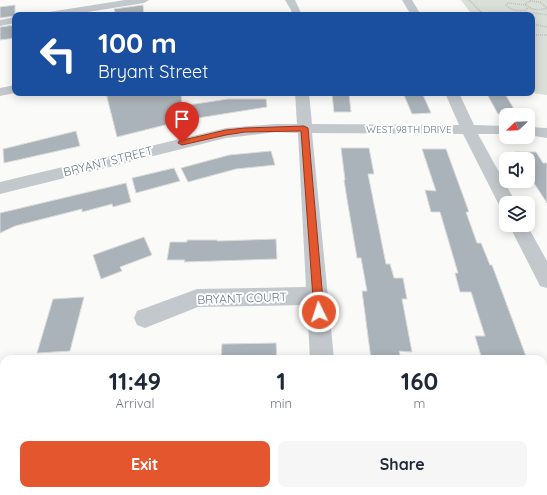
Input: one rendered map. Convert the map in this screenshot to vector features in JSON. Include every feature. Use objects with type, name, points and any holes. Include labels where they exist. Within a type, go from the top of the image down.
[{"type":"street","points":[[68,12],[144,0]]},
{"type":"street","points":[[290,0],[296,12]]},
{"type":"street","points":[[408,0],[414,12]]},
{"type":"street","points":[[0,23],[12,21]]},
{"type":"street","points":[[0,92],[12,90]]},
{"type":"street","points":[[303,96],[308,128],[322,355]]},
{"type":"street","points":[[453,96],[468,129],[503,196]]},
{"type":"street","name":"WEST 98TH DRIVE","points":[[308,128],[499,130]]},
{"type":"street","name":"BRYANT STREET","points":[[0,188],[226,133],[260,129],[308,128]]},
{"type":"street","points":[[535,132],[547,133]]},
{"type":"street","points":[[522,232],[547,280]]},
{"type":"street","name":"BRYANT COURT","points":[[145,318],[197,298],[318,296]]},
{"type":"path","points":[[469,0],[481,12]]},
{"type":"path","points":[[543,9],[547,6],[540,2],[527,2],[526,3],[527,6],[528,8],[526,10],[519,11],[510,8],[506,4],[516,2],[527,6],[543,9],[547,14]]},
{"type":"path","points":[[535,13],[547,14]]},
{"type":"path","points":[[535,25],[547,27]]},
{"type":"path","points":[[535,35],[547,35]]},
{"type":"shaded area","points":[[461,0],[547,0],[547,95],[535,93],[535,12],[470,12]]},
{"type":"building","points":[[15,5],[15,12],[12,12],[12,16],[0,18],[0,7]]},
{"type":"building","points":[[143,5],[144,12],[115,12],[114,9]]},
{"type":"building","points":[[12,25],[12,38],[0,40],[0,27]]},
{"type":"building","points":[[107,96],[181,96],[182,106],[228,99],[266,99],[267,107],[197,117],[117,137]]},
{"type":"building","points":[[332,96],[349,96],[351,112],[334,112]]},
{"type":"building","points":[[404,96],[423,96],[431,113],[412,114]]},
{"type":"building","points":[[488,96],[506,96],[513,108],[499,108],[499,114]]},
{"type":"building","points":[[76,131],[80,146],[4,163],[3,149]]},
{"type":"building","points":[[341,148],[369,148],[374,174],[368,174],[386,264],[390,264],[394,278],[403,278],[407,299],[402,299],[412,352],[399,351],[400,355],[370,355],[362,291],[367,291],[361,258],[357,258]]},
{"type":"building","points":[[422,149],[446,149],[469,212],[466,212],[477,243],[481,243],[490,265],[492,265],[526,355],[481,355],[475,336],[485,336],[471,292],[460,292],[455,273],[458,273],[440,212],[431,212],[425,190],[436,191]]},
{"type":"building","points":[[271,151],[275,165],[236,169],[188,182],[181,168],[229,155]]},
{"type":"building","points":[[535,152],[543,163],[547,163],[547,203],[535,185]]},
{"type":"building","points":[[174,168],[180,181],[136,193],[132,178]]},
{"type":"building","points":[[126,183],[131,202],[113,207],[112,204],[82,212],[82,209],[15,226],[0,233],[0,213]]},
{"type":"building","points":[[144,237],[152,255],[120,267],[122,271],[101,279],[93,255]]},
{"type":"building","points":[[276,239],[277,259],[184,262],[185,260],[167,260],[170,242],[187,242],[187,240],[217,241]]},
{"type":"building","points":[[84,297],[70,351],[37,353],[53,299]]},
{"type":"building","points":[[276,343],[277,355],[221,355],[222,344]]},
{"type":"route","points":[[182,143],[245,130],[304,128],[319,312]]}]
